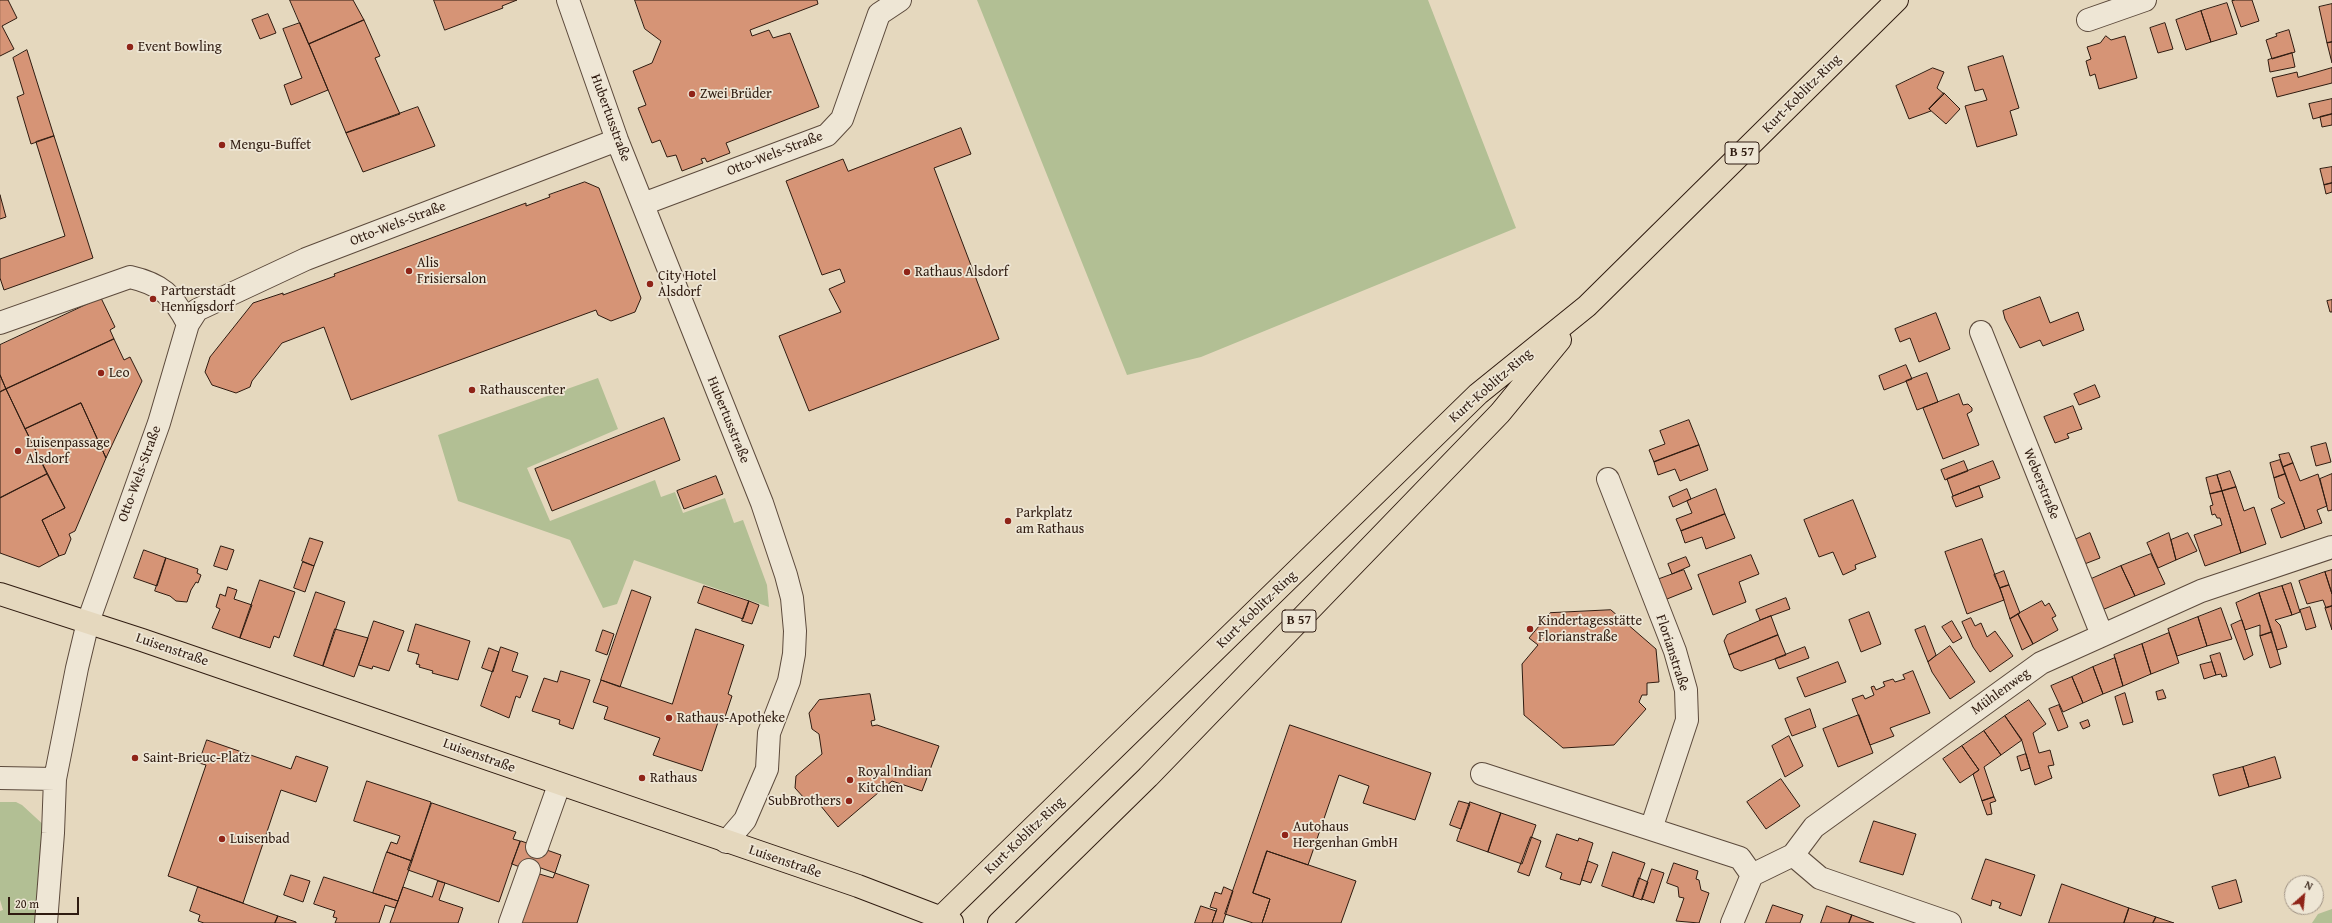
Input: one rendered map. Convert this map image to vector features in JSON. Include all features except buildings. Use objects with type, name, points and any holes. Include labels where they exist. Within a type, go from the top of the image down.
[{"type":"main road","name":"Kurt-Koblitz-Ring","points":[[944,921],[1478,394],[1587,306],[1897,0]]},
{"type":"main road","name":"Kurt-Koblitz-Ring","points":[[999,923],[1148,777],[1500,413],[1587,306]]},
{"type":"main road","name":"Luisenstraße","points":[[0,594],[88,622],[559,785],[858,886],[944,921]]},
{"type":"street","name":"Hubertusstraße","points":[[568,0],[617,140],[762,503],[792,598],[795,631],[789,681],[769,733],[767,769],[761,786],[745,820],[726,842]]},
{"type":"street","name":"Otto-Wels-Straße","points":[[643,204],[827,135],[842,120],[880,14],[900,0]]},
{"type":"street","points":[[2088,20],[2145,0]]},
{"type":"street","name":"Otto-Wels-Straße","points":[[88,622],[159,423],[188,324],[198,310],[208,303],[306,259],[617,140]]},
{"type":"street","points":[[0,323],[95,288],[130,277],[147,281],[164,290],[179,307],[188,324]]},
{"type":"street","name":"Weberstraße","points":[[1981,332],[2102,635]]},
{"type":"street","name":"Florianstraße","points":[[1608,479],[1675,651],[1686,690],[1687,720],[1651,829]]},
{"type":"street","name":"Mühlenweg","points":[[1752,875],[1793,855],[1814,827],[2041,663],[2201,591],[2332,547]]},
{"type":"street","points":[[46,923],[53,833],[55,779],[73,682],[88,622]]},
{"type":"street","points":[[1482,774],[1740,858],[1752,875],[1732,923]]},
{"type":"street","points":[[0,778],[55,779]]},
{"type":"street","points":[[537,847],[559,785]]},
{"type":"street","points":[[1793,855],[1820,878],[1950,923]]},
{"type":"street","points":[[510,923],[529,870]]},
{"type":"green space","points":[[977,0],[1428,0],[1516,228],[1201,357],[1127,375]]},
{"type":"green space","points":[[598,378],[618,429],[527,468],[550,521],[655,480],[661,497],[675,492],[683,513],[725,498],[734,523],[743,520],[767,585],[769,607],[634,560],[617,604],[603,608],[570,540],[458,501],[438,435]]},
{"type":"green space","points":[[0,802],[16,802],[22,805],[47,828],[39,923],[0,923],[0,911],[3,910],[0,900]]},
{"type":"green space","points":[[2332,909],[2332,923],[2312,923],[2317,915],[2324,915],[2324,912]]},
{"type":"place","name":"Event Bowling","points":[[130,47]]},
{"type":"place","name":"Zwei Brüder","points":[[692,94]]},
{"type":"place","name":"Mengu-Buffet","points":[[222,145]]},
{"type":"place","name":"Alis Frisiersalon","points":[[409,271]]},
{"type":"place","name":"Rathaus Alsdorf","points":[[907,272]]},
{"type":"place","name":"City Hotel Alsdorf","points":[[650,284]]},
{"type":"place","name":"Partnerstadt Hennigsdorf","points":[[153,299]]},
{"type":"place","name":"Leo","points":[[101,373]]},
{"type":"place","name":"Rathauscenter","points":[[472,390]]},
{"type":"place","name":"Luisenpassage Alsdorf","points":[[18,451]]},
{"type":"place","name":"Parkplatz am Rathaus","points":[[1008,521]]},
{"type":"place","name":"Kindertagesstätte Florianstraße","points":[[1530,629]]},
{"type":"place","name":"Rathaus-Apotheke","points":[[669,718]]},
{"type":"place","name":"Saint-Brieuc-Platz","points":[[135,758]]},
{"type":"place","name":"Rathaus","points":[[642,778]]},
{"type":"place","name":"Royal Indian Kitchen","points":[[850,780]]},
{"type":"place","name":"SubBrothers","points":[[849,801]]},
{"type":"place","name":"Autohaus Hergenhan GmbH","points":[[1285,835]]},
{"type":"place","name":"Luisenbad","points":[[222,839]]}]
